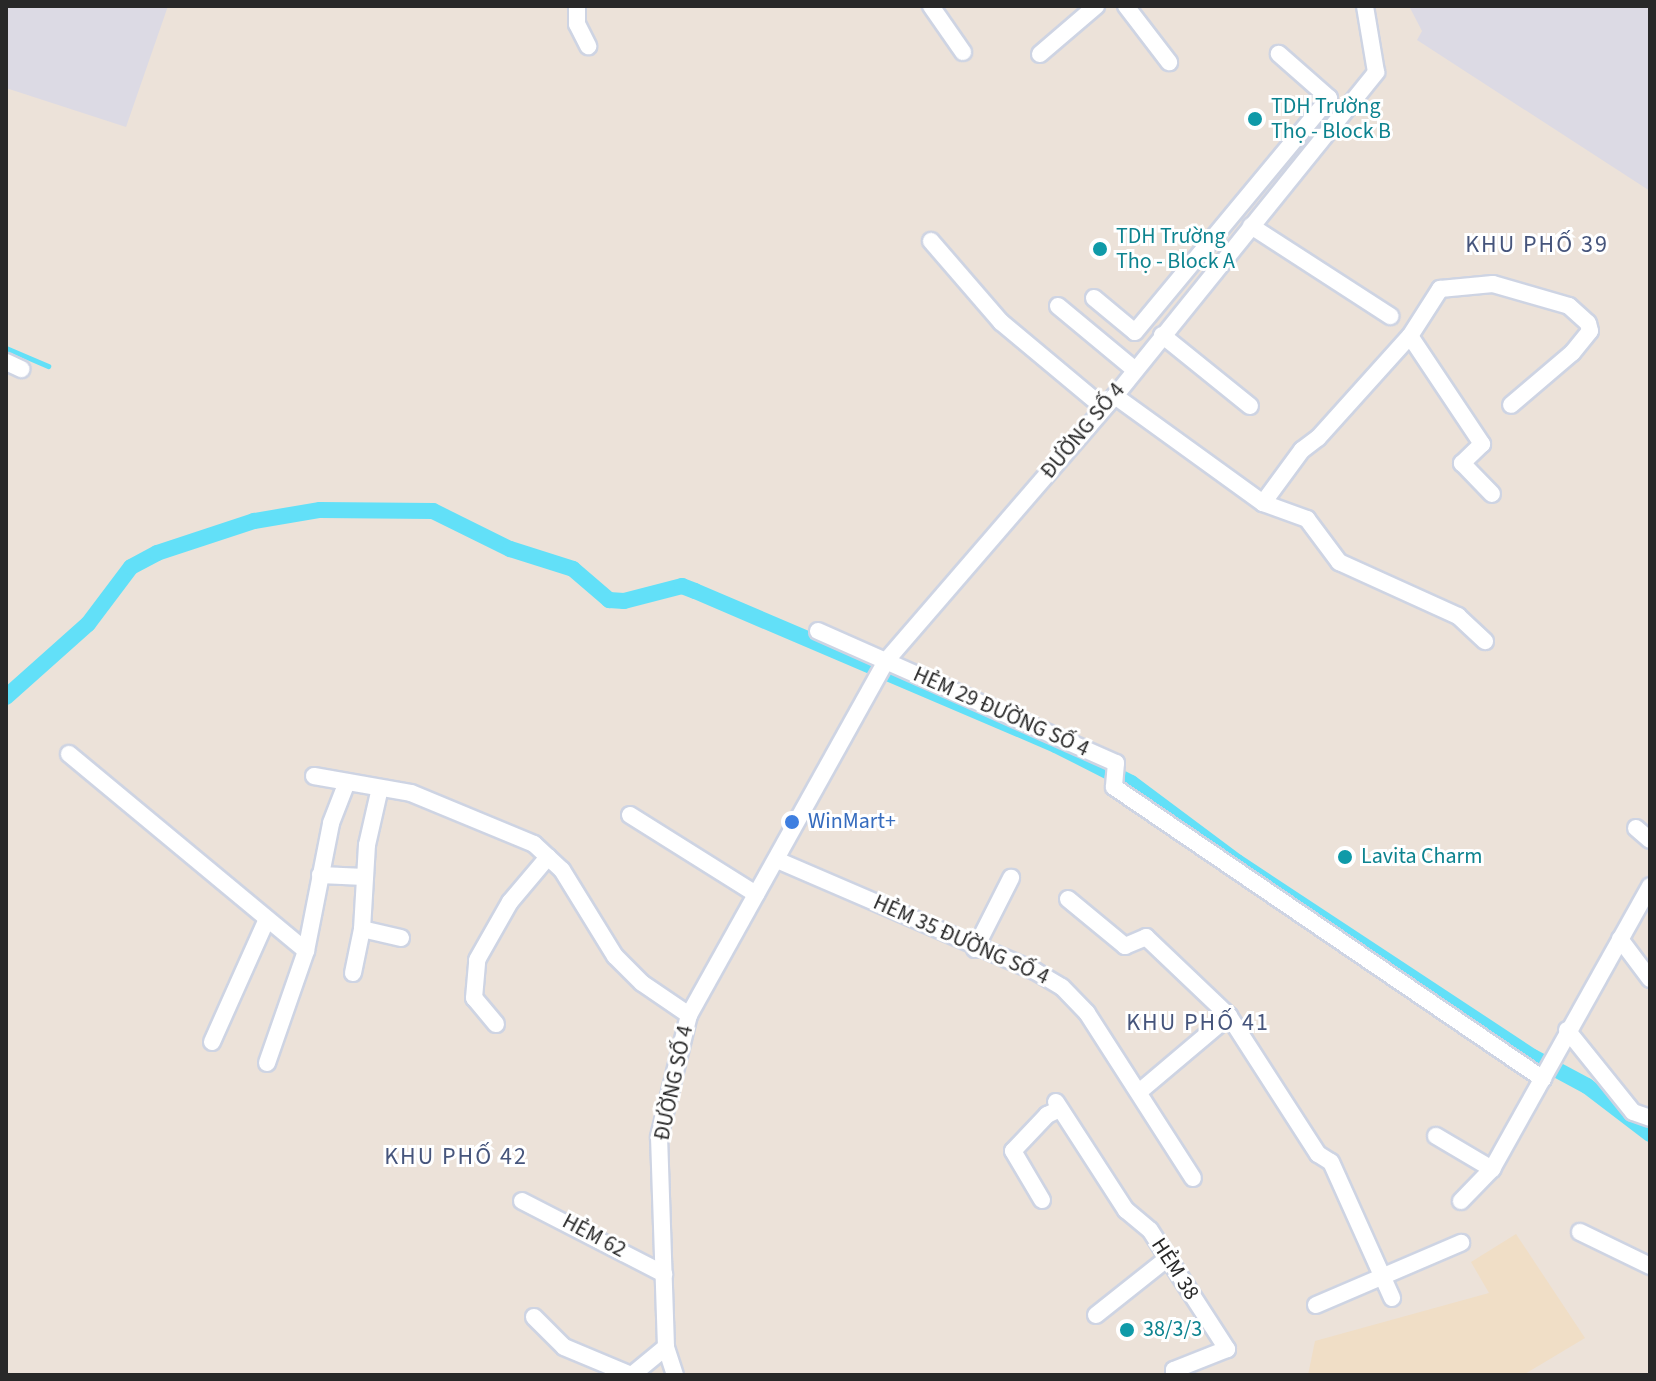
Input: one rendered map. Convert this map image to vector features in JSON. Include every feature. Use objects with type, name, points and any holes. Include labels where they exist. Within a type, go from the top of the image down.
[{"type":"street","points":[[577,6],[577,24],[588,46]]},
{"type":"street","points":[[1040,54],[1096,6]]},
{"type":"street","points":[[1126,6],[1169,62]]},
{"type":"street","name":"ĐƯỜNG SỐ 4","points":[[675,1375],[666,1347],[659,1137],[689,1015],[886,661],[1110,402],[1376,72],[1365,6]]},
{"type":"street","points":[[939,9],[963,52]]},
{"type":"street","points":[[1094,298],[1135,332],[1329,98],[1279,54]]},
{"type":"street","points":[[1296,139],[1313,149]]},
{"type":"street","points":[[1251,226],[1390,316]]},
{"type":"street","points":[[931,241],[1001,322],[1110,402],[1263,503],[1307,519],[1339,562],[1458,616],[1485,641]]},
{"type":"street","points":[[1263,503],[1302,450],[1328,428],[1410,336],[1440,289],[1493,284],[1569,306],[1590,331],[1549,375],[1511,405]]},
{"type":"street","points":[[1058,306],[1134,369]]},
{"type":"street","points":[[1162,335],[1250,406]]},
{"type":"street","points":[[1410,336],[1482,444],[1462,463],[1492,494]]},
{"type":"street","name":"HẺM 29 ĐƯỜNG SỐ 4","points":[[818,631],[1116,763],[1114,787],[1543,1079]]},
{"type":"street","points":[[69,754],[169,832],[266,921],[306,951]]},
{"type":"street","points":[[314,776],[411,793],[482,819],[534,844],[562,870],[615,956],[642,983],[689,1015]]},
{"type":"street","points":[[267,1063],[306,951],[331,823],[347,782]]},
{"type":"street","points":[[353,973],[362,929],[367,845],[380,788]]},
{"type":"street","points":[[630,815],[756,894]]},
{"type":"street","points":[[1636,828],[1650,840]]},
{"type":"street","points":[[496,1024],[474,998],[477,960],[510,902],[548,857]]},
{"type":"street","name":"HẺM 35 ĐƯỜNG SỐ 4","points":[[777,860],[975,949],[1035,971],[1062,987],[1087,1013],[1193,1178]]},
{"type":"street","points":[[320,875],[365,877]]},
{"type":"street","points":[[975,949],[1011,878]]},
{"type":"street","points":[[1461,1201],[1492,1169],[1650,886]]},
{"type":"street","points":[[1068,899],[1125,946],[1146,937],[1229,1016],[1318,1154],[1331,1162],[1392,1298]]},
{"type":"street","points":[[212,1042],[266,921]]},
{"type":"street","points":[[362,929],[401,938]]},
{"type":"street","points":[[1620,939],[1650,979]]},
{"type":"street","points":[[1139,1092],[1229,1016]]},
{"type":"street","points":[[1567,1030],[1633,1112],[1650,1118]]},
{"type":"street","name":"HẺM 38","points":[[1042,1200],[1013,1151],[1058,1106],[1126,1210],[1150,1230],[1227,1349],[1174,1370],[1174,1375]]},
{"type":"street","points":[[1436,1136],[1492,1169]]},
{"type":"street","name":"HẺM 62","points":[[522,1201],[664,1274]]},
{"type":"street","points":[[1580,1232],[1650,1266]]},
{"type":"street","points":[[1316,1305],[1461,1243]]},
{"type":"street","points":[[1096,1315],[1168,1258]]},
{"type":"street","points":[[534,1317],[564,1347],[631,1375],[666,1347]]},
{"type":"shaded area","points":[[6,6],[168,6],[126,127],[6,88]]},
{"type":"shaded area","points":[[1409,6],[1650,6],[1650,191],[1417,40],[1422,31]]},
{"type":"shaded area","points":[[1516,1234],[1585,1338],[1523,1375],[1308,1375],[1315,1341],[1489,1293],[1471,1262]]},
{"type":"waterway","points":[[6,348],[48,366]]},
{"type":"waterway","points":[[6,697],[88,624],[131,567],[157,553],[254,521],[320,510],[433,511],[510,549],[573,569],[609,600],[624,601],[682,586],[695,591],[1056,745],[1131,783],[1237,862],[1533,1057],[1587,1086],[1650,1134]]},
{"type":"place","name":"TDH Trường Thọ - Block B","points":[[1255,119]]},
{"type":"place","name":"TDH Trường Thọ - Block A","points":[[1100,249]]},
{"type":"place","name":"WinMart+","points":[[792,822]]},
{"type":"place","name":"Lavita Charm","points":[[1345,857]]},
{"type":"place","name":"38/3/3","points":[[1127,1330]]},
{"type":"district","name":"KHU PHỐ 39","points":[[1537,245]]},
{"type":"district","name":"KHU PHỐ 41","points":[[1198,1023]]},
{"type":"district","name":"KHU PHỐ 42","points":[[456,1157]]}]
